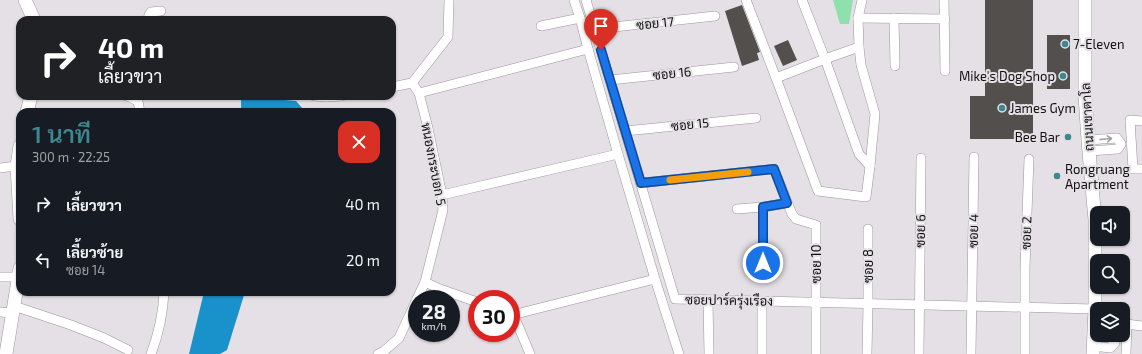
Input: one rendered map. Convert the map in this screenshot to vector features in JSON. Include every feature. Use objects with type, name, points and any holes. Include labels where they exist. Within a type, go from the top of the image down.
[{"type":"street","points":[[24,0],[32,16]]},
{"type":"street","points":[[396,86],[412,83],[448,37],[449,0]]},
{"type":"street","points":[[574,0],[678,354]]},
{"type":"street","name":"ซอยปาร์ครุ่งเรือง","points":[[586,0],[675,299],[1090,309]]},
{"type":"street","points":[[746,0],[818,191],[866,197],[876,114],[861,65],[858,18],[862,0]]},
{"type":"street","points":[[802,0],[859,154],[870,166]]},
{"type":"street","points":[[944,0],[946,71]]},
{"type":"street","name":"ถนนเขาตาโล","points":[[1085,0],[1085,96],[1095,220],[1095,302]]},
{"type":"street","points":[[149,16],[151,12],[161,11]]},
{"type":"street","name":"ซอย 17","points":[[595,29],[715,16]]},
{"type":"street","points":[[541,26],[580,18]]},
{"type":"street","points":[[858,18],[945,19]]},
{"type":"street","points":[[894,18],[895,66]]},
{"type":"street","points":[[776,78],[859,47]]},
{"type":"street","points":[[419,93],[588,49]]},
{"type":"street","name":"ซอย 16","points":[[610,80],[734,67]]},
{"type":"street","name":"หนองกระบอก 5","points":[[412,83],[419,93],[428,128],[442,195],[443,210],[425,282],[421,290]]},
{"type":"street","name":"ซอย 15","points":[[625,131],[756,118]]},
{"type":"street","points":[[1142,120],[1130,120],[1133,168],[1142,169]]},
{"type":"street","points":[[1088,145],[1118,149],[1121,144],[1131,143]]},
{"type":"street","points":[[442,195],[618,154]]},
{"type":"street","name":"ซอย 4","points":[[971,354],[974,156]]},
{"type":"street","name":"ซอย 6","points":[[919,354],[921,158]]},
{"type":"street","name":"ซอย 2","points":[[1025,354],[1029,159]]},
{"type":"street","points":[[0,168],[16,166]]},
{"type":"street","points":[[641,183],[774,169],[787,203],[737,209]]},
{"type":"street","name":"ซอย 10","points":[[787,203],[796,219],[816,225],[816,354]]},
{"type":"street","points":[[763,207],[763,263]]},
{"type":"street","name":"ซอย 8","points":[[867,354],[868,228]]},
{"type":"street","points":[[0,277],[16,274]]},
{"type":"street","points":[[520,313],[655,279]]},
{"type":"street","points":[[425,282],[468,299]]},
{"type":"street","points":[[6,354],[9,310],[16,286]]},
{"type":"street","points":[[151,354],[158,336],[164,296]]},
{"type":"street","points":[[708,300],[709,354]]},
{"type":"street","points":[[762,301],[762,354]]},
{"type":"street","points":[[9,310],[71,325],[104,338],[128,350]]},
{"type":"street","name":"หนองกระบอก 5","points":[[378,354],[384,351],[399,338],[408,318]]},
{"type":"street","points":[[1126,354],[1127,324],[1142,326]]},
{"type":"street","points":[[520,330],[530,354]]},
{"type":"street","points":[[1093,346],[1110,348],[1115,343],[1126,343]]},
{"type":"green space","points":[[833,0],[853,0],[849,24],[840,24]]},
{"type":"water","points":[[241,100],[285,100],[296,101],[302,108],[241,108]]},
{"type":"water","points":[[203,296],[244,296],[227,350],[220,354],[189,354]]},
{"type":"building","points":[[985,0],[1033,0],[1033,139],[970,139],[970,96],[985,96]]},
{"type":"building","points":[[742,5],[760,52],[757,53],[759,60],[742,66],[725,11]]},
{"type":"building","points":[[1047,35],[1070,35],[1070,89],[1047,89]]},
{"type":"building","points":[[788,40],[797,60],[783,66],[774,46]]},
{"type":"slow traffic","points":[[670,180],[748,172]]},
{"type":"place","name":"7-Eleven","points":[[1065,44]]},
{"type":"place","name":"Mike's Dog Shop","points":[[1063,76]]},
{"type":"place","name":"James Gym","points":[[1002,108]]},
{"type":"place","name":"Bee Bar","points":[[1068,137]]},
{"type":"place","name":"Rongruang Apartment","points":[[1057,176]]},
{"type":"route","points":[[601,50],[641,183],[774,169],[787,203],[763,207],[763,263]]}]
